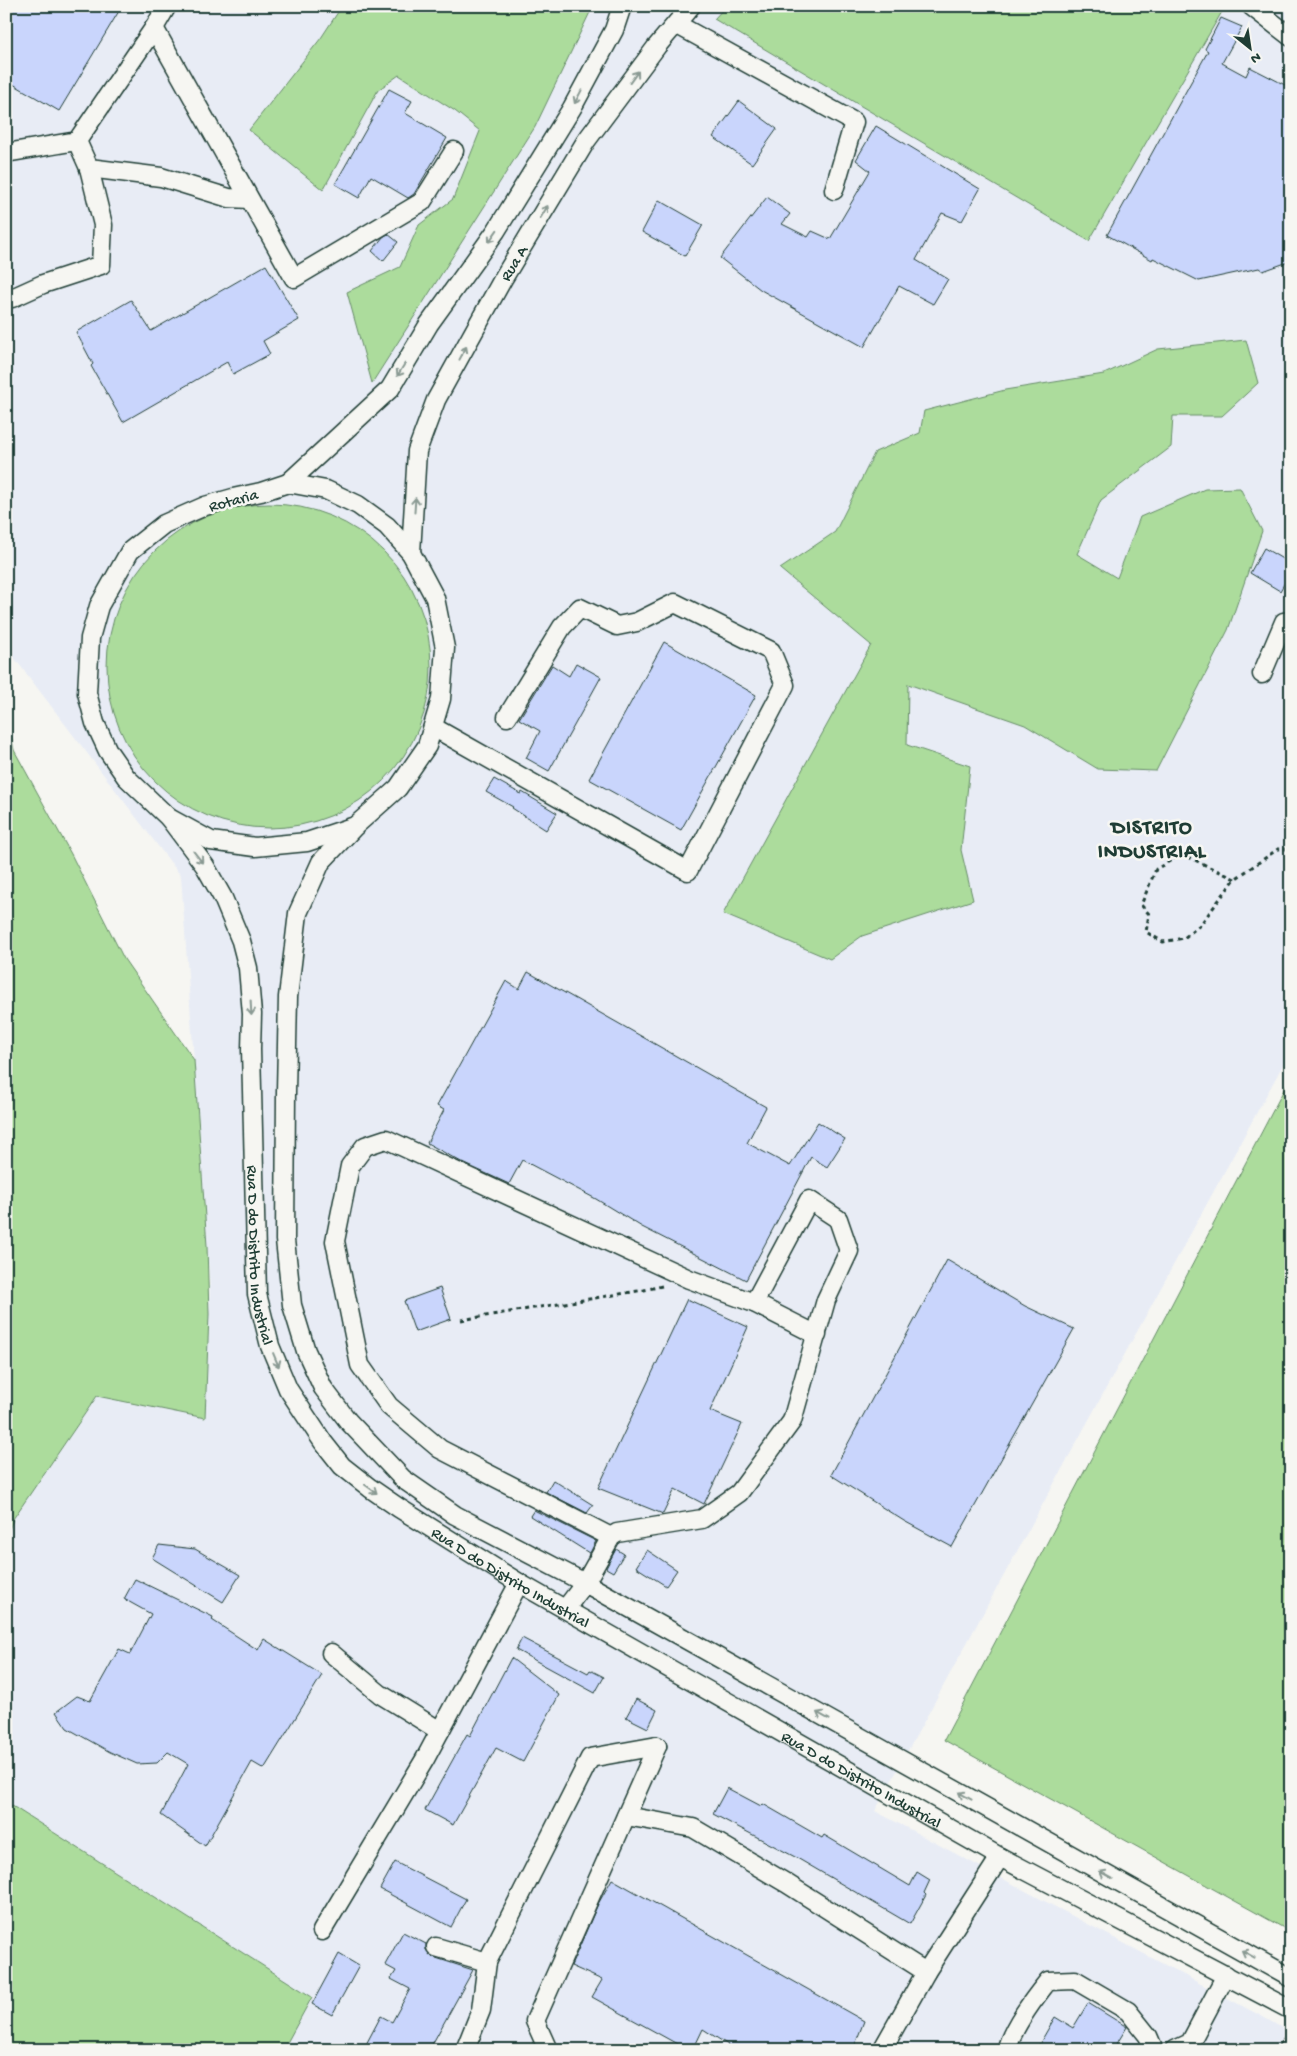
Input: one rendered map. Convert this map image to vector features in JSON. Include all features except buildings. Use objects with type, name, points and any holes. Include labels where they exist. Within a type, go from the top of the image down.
[{"type":"street","points":[[6,153],[77,141],[167,6]]},
{"type":"street","name":"Rua A","points":[[288,483],[390,389],[429,324],[496,231],[572,108],[614,30],[622,6]]},
{"type":"street","name":"Rua A","points":[[411,553],[417,451],[436,400],[504,277],[586,141],[657,46],[691,6]]},
{"type":"street","points":[[1251,6],[1291,37]]},
{"type":"street","points":[[676,24],[854,122],[834,190]]},
{"type":"street","points":[[154,28],[294,278],[422,202],[454,151]]},
{"type":"street","points":[[6,298],[12,298],[43,284],[101,265],[103,225],[89,168],[77,141]]},
{"type":"street","points":[[89,168],[161,177],[229,198],[249,199]]},
{"type":"street","name":"Rotaria","points":[[288,483],[326,490],[358,505],[387,526],[411,553],[435,598],[445,648],[441,699],[427,746],[398,788],[355,826],[306,842],[255,847],[212,841],[169,818],[126,776],[108,751],[95,723],[87,693],[90,638],[99,606],[130,551],[164,524],[205,506],[288,483]]},
{"type":"street","points":[[433,727],[688,871],[785,685],[771,651],[675,603],[637,622],[617,626],[580,608],[562,627],[506,717]]},
{"type":"street","points":[[1262,674],[1284,622],[1291,621]]},
{"type":"street","name":"Rua D do Distrito Industrial","points":[[169,818],[205,866],[222,898],[240,941],[248,968],[252,1014],[250,1049],[257,1294],[270,1346],[288,1388],[323,1442],[342,1466],[391,1503],[519,1583],[566,1608],[1000,1858],[1291,2010]]},
{"type":"street","name":"Rua D do Distrito Industrial","points":[[355,826],[321,862],[298,913],[289,987],[285,1240],[292,1305],[306,1351],[322,1388],[348,1422],[402,1479],[455,1515],[585,1583],[1291,1978]]},
{"type":"street","points":[[611,1536],[440,1449],[389,1406],[360,1365],[335,1241],[350,1166],[365,1146],[386,1139],[689,1279],[754,1303],[817,1335]]},
{"type":"street","points":[[566,1608],[585,1583],[611,1536],[617,1533],[702,1519],[739,1493],[792,1421],[826,1300],[849,1251],[838,1219],[809,1200],[754,1303]]},
{"type":"street","points":[[322,1931],[387,1824],[440,1731],[519,1583]]},
{"type":"street","points":[[331,1653],[380,1694],[440,1731]]},
{"type":"street","points":[[465,2050],[481,2010],[487,1962],[590,1758],[657,1746],[536,2021],[548,2050]]},
{"type":"street","points":[[626,1816],[693,1828],[786,1883],[926,1972]]},
{"type":"street","points":[[882,2050],[926,1972],[1000,1858]]},
{"type":"street","points":[[436,1947],[487,1962]]},
{"type":"street","points":[[1175,2050],[1190,2043],[1226,1975]]},
{"type":"street","points":[[1006,2050],[1009,2039],[1029,2006],[1048,1981],[1075,1980],[1128,2011],[1148,2036],[1154,2050]]},
{"type":"street","points":[[1287,2050],[1291,2044]]},
{"type":"path","points":[[1235,878],[1182,854],[1156,868],[1141,905],[1149,914],[1146,932],[1163,942],[1184,938],[1200,925],[1235,878],[1278,849],[1291,849]]},
{"type":"path","points":[[461,1320],[644,1290],[689,1279]]},
{"type":"shaded area","points":[[6,6],[1291,6],[1291,1050],[875,1811],[1291,2033],[1291,2050],[283,2050],[312,1997],[6,1802],[6,1538],[13,1519],[97,1396],[205,1418],[210,1289],[181,876],[6,647]]},
{"type":"green space","points":[[342,6],[593,6],[535,127],[372,383],[347,292],[400,267],[419,225],[453,199],[480,131],[455,111],[399,75],[378,90],[323,190],[249,130],[321,38]]},
{"type":"green space","points":[[726,6],[1216,6],[1223,10],[1089,241],[714,19]]},
{"type":"green space","points":[[1246,340],[1258,383],[1222,416],[1173,416],[1171,447],[1101,500],[1077,554],[1117,578],[1140,517],[1205,489],[1240,488],[1262,531],[1228,630],[1156,771],[1098,769],[1025,725],[908,684],[907,745],[970,766],[961,850],[973,900],[862,936],[830,959],[723,914],[871,645],[780,569],[835,532],[875,452],[920,433],[924,411],[1005,390],[1104,374],[1158,349]]},
{"type":"green space","points":[[269,504],[301,507],[331,516],[359,531],[394,563],[404,576],[419,604],[428,634],[431,666],[428,698],[419,728],[404,756],[372,791],[359,801],[331,816],[301,825],[269,828],[237,825],[207,816],[179,801],[144,769],[134,756],[119,728],[110,698],[107,666],[110,634],[119,604],[134,576],[166,541],[179,531],[207,516],[237,507]]},
{"type":"green space","points":[[6,712],[14,750],[71,854],[124,959],[194,1060],[207,1246],[209,1314],[205,1418],[97,1396],[13,1519],[6,1538]]},
{"type":"green space","points":[[1291,1076],[1291,1932],[944,1740]]},
{"type":"green space","points":[[6,1802],[312,1997],[283,2050],[6,2050]]},
{"type":"district","name":"DISTRITO INDUSTRIAL","points":[[1152,838]]}]
